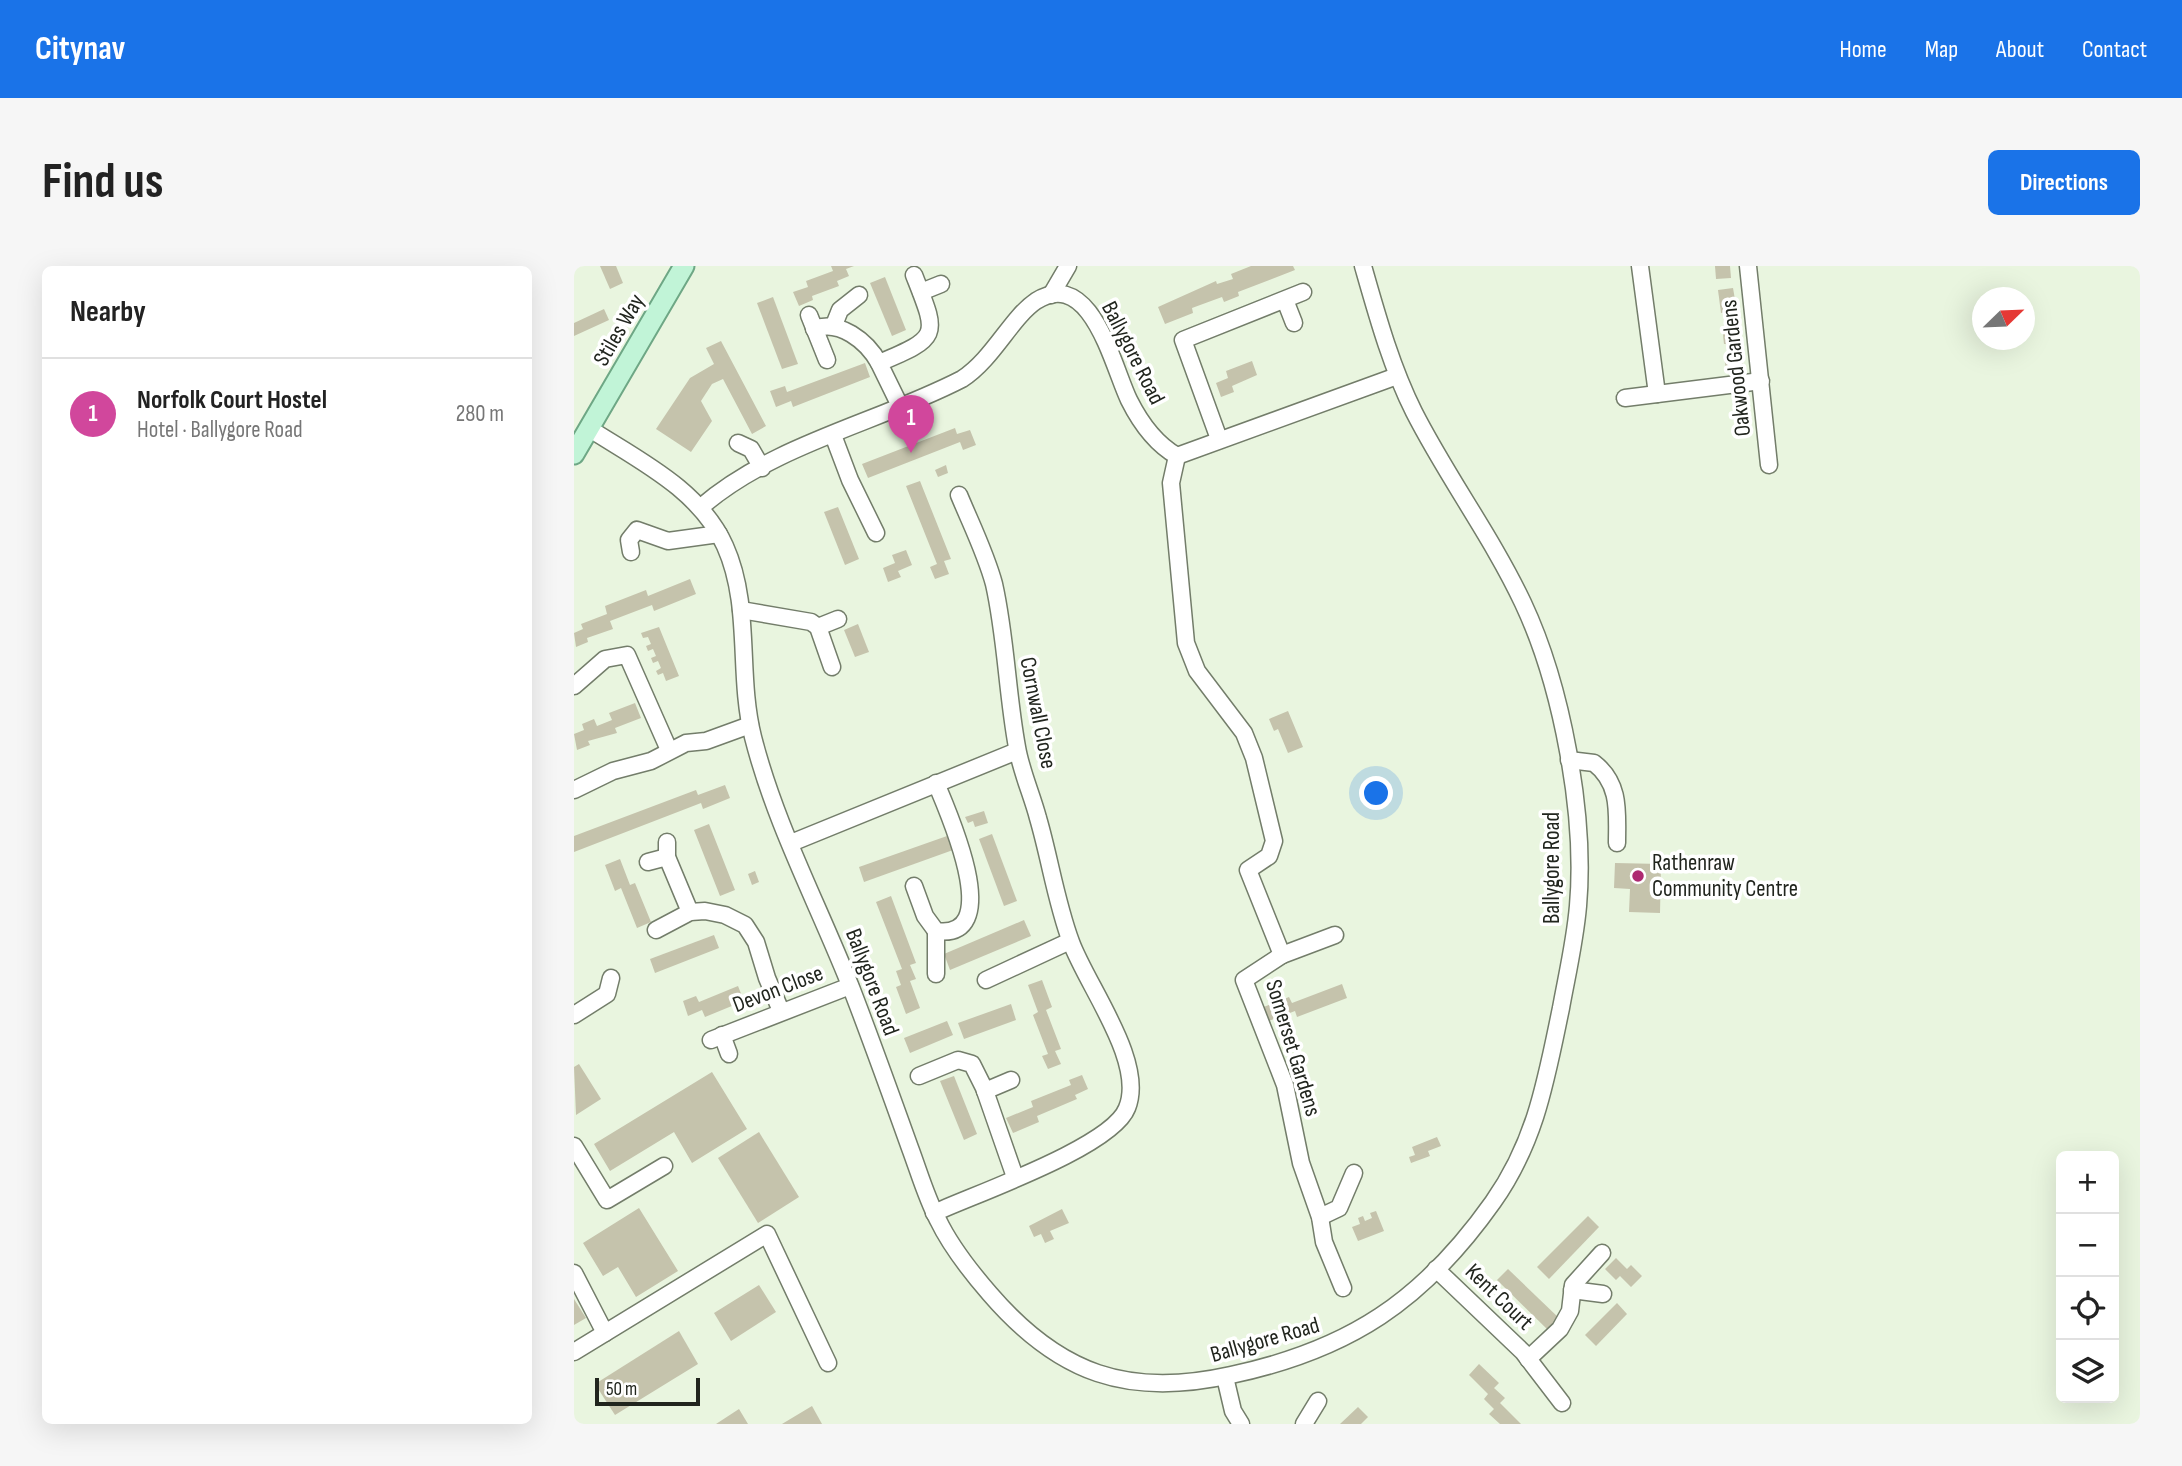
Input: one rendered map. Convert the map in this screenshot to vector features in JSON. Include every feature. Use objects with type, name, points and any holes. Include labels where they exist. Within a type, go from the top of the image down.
[{"type":"main road","name":"Stiles Way","points":[[574,454],[684,266]]},
{"type":"street","points":[[701,507],[724,489],[762,468],[966,376],[987,357],[1034,303],[1051,295],[1068,266]]},
{"type":"street","name":"Ballygore Road","points":[[590,429],[676,485],[701,507],[719,534],[733,566],[741,610],[750,725],[769,789],[850,986],[934,1213],[956,1250],[1002,1308],[1032,1336],[1067,1362],[1099,1376],[1138,1383],[1176,1385],[1225,1377],[1280,1363],[1340,1341],[1390,1309],[1436,1269],[1476,1226],[1529,1142],[1538,1114],[1578,908],[1578,838],[1569,760],[1545,660],[1521,598],[1423,428],[1397,376],[1363,266]]},
{"type":"street","points":[[1640,266],[1657,394]]},
{"type":"street","name":"Oakwood Gardens","points":[[1748,266],[1769,465]]},
{"type":"street","points":[[879,363],[922,344],[929,336],[931,322],[914,275]]},
{"type":"street","points":[[921,292],[942,284]]},
{"type":"street","points":[[1220,439],[1183,340],[1303,292]]},
{"type":"street","points":[[834,325],[840,310],[859,295]]},
{"type":"street","name":"Ballygore Road","points":[[1051,295],[1068,296],[1089,310],[1129,400],[1160,444],[1177,456]]},
{"type":"street","points":[[1285,300],[1294,323]]},
{"type":"street","points":[[828,360],[812,322],[834,325],[865,345],[879,363],[900,406]]},
{"type":"street","points":[[1177,456],[1220,439],[1283,420],[1397,376]]},
{"type":"street","points":[[1625,398],[1761,380]]},
{"type":"street","points":[[833,435],[850,480],[876,533]]},
{"type":"street","points":[[738,443],[751,449],[762,468]]},
{"type":"street","name":"Somerset Gardens","points":[[1177,456],[1171,483],[1186,643],[1197,671],[1238,725],[1254,758],[1274,845],[1269,856],[1248,870],[1282,955],[1244,980],[1285,1085],[1301,1163],[1321,1217],[1324,1242],[1343,1288]]},
{"type":"street","name":"Cornwall Close","points":[[934,1213],[1069,1154],[1105,1134],[1121,1121],[1128,1107],[1131,1091],[1128,1064],[1070,941],[1017,751],[994,584],[959,495]]},
{"type":"street","points":[[631,552],[629,540],[637,530],[668,541],[719,534]]},
{"type":"street","points":[[741,610],[811,622],[818,627],[832,667]]},
{"type":"street","points":[[818,627],[838,619]]},
{"type":"street","points":[[574,687],[605,659],[627,655],[669,750]]},
{"type":"street","points":[[574,790],[613,771],[651,761],[669,750],[750,725]]},
{"type":"street","points":[[791,843],[1017,751]]},
{"type":"street","points":[[1569,760],[1594,763],[1611,783],[1617,796],[1617,843]]},
{"type":"street","points":[[936,783],[955,830],[972,897],[965,920],[949,930],[936,931]]},
{"type":"street","points":[[648,862],[667,849],[690,912]]},
{"type":"street","points":[[914,886],[925,916],[936,931],[936,974]]},
{"type":"street","points":[[656,930],[690,912],[725,915],[745,925],[756,942],[766,978],[781,1011]]},
{"type":"street","points":[[1282,955],[1335,935]]},
{"type":"street","points":[[986,980],[1070,941]]},
{"type":"street","points":[[574,1015],[607,995],[611,978]]},
{"type":"street","name":"Devon Close","points":[[729,1054],[717,1038],[850,986]]},
{"type":"street","points":[[919,1076],[958,1060],[966,1060],[972,1065],[985,1090],[1015,1177]]},
{"type":"street","points":[[985,1090],[1011,1080]]},
{"type":"street","points":[[574,1146],[607,1200],[664,1166]]},
{"type":"street","points":[[1321,1217],[1339,1208],[1354,1173]]},
{"type":"street","points":[[574,1352],[767,1234],[828,1363]]},
{"type":"street","name":"Kent Court","points":[[1528,1359],[1549,1342],[1566,1320],[1577,1279],[1602,1253]]},
{"type":"street","name":"Kent Court","points":[[1436,1269],[1528,1359],[1562,1403]]},
{"type":"street","points":[[574,1273],[605,1333]]},
{"type":"street","points":[[1572,1290],[1603,1294]]},
{"type":"street","points":[[1225,1377],[1233,1411],[1241,1424]]},
{"type":"street","points":[[1304,1424],[1318,1401]]},
{"type":"building","points":[[600,266],[616,266],[623,283],[610,289]]},
{"type":"building","points":[[831,266],[854,266],[846,269],[849,276],[837,281],[839,286],[812,296],[813,300],[799,306],[793,292],[808,287],[806,281],[833,271]]},
{"type":"building","points":[[1251,266],[1293,266],[1295,270],[1238,292],[1239,296],[1224,302],[1222,297],[1192,308],[1193,313],[1165,324],[1158,307],[1216,281],[1217,284],[1233,279],[1231,274]]},
{"type":"building","points":[[1715,266],[1730,266],[1731,278],[1716,279]]},
{"type":"building","points":[[885,277],[906,330],[892,336],[870,283]]},
{"type":"building","points":[[1733,288],[1737,311],[1721,313],[1718,290]]},
{"type":"building","points":[[773,297],[798,364],[782,369],[757,303]]},
{"type":"building","points":[[604,309],[609,320],[574,336],[574,323]]},
{"type":"building","points":[[1738,324],[1740,342],[1724,344],[1722,326]]},
{"type":"building","points":[[721,341],[766,426],[752,434],[723,379],[712,384],[701,401],[712,421],[691,452],[656,429],[690,378],[714,364],[706,348]]},
{"type":"building","points":[[1741,352],[1744,370],[1726,372],[1724,354]]},
{"type":"building","points":[[1252,361],[1257,375],[1232,386],[1234,392],[1221,397],[1216,383],[1228,378],[1226,371]]},
{"type":"building","points":[[865,363],[870,377],[793,407],[791,401],[776,407],[770,391],[785,386],[787,392]]},
{"type":"building","points":[[955,428],[957,434],[970,430],[976,445],[963,450],[960,442],[868,478],[862,464]]},
{"type":"building","points":[[946,465],[948,473],[938,477],[935,470]]},
{"type":"building","points":[[920,481],[951,559],[944,561],[949,574],[935,579],[930,567],[937,564],[906,486]]},
{"type":"building","points":[[838,507],[859,559],[845,565],[824,512]]},
{"type":"building","points":[[906,550],[912,565],[898,571],[901,577],[888,582],[883,568],[895,563],[892,555]]},
{"type":"building","points":[[690,579],[696,594],[654,611],[652,605],[610,621],[613,629],[587,638],[588,642],[576,647],[574,633],[583,629],[581,624],[607,614],[605,606],[646,590],[648,596]]},
{"type":"building","points":[[858,624],[869,652],[855,657],[844,630]]},
{"type":"building","points":[[659,627],[679,676],[666,681],[663,673],[658,675],[656,671],[661,668],[658,661],[653,663],[651,658],[656,656],[653,649],[648,651],[646,646],[651,644],[648,637],[643,638],[641,633]]},
{"type":"building","points":[[635,703],[641,718],[615,728],[617,733],[588,741],[590,745],[577,750],[574,734],[584,730],[582,724],[594,719],[597,726],[612,720],[609,713]]},
{"type":"building","points":[[1288,711],[1303,747],[1288,753],[1278,729],[1274,731],[1269,719]]},
{"type":"building","points":[[725,785],[730,798],[703,809],[701,803],[574,852],[574,836],[696,790],[698,795]]},
{"type":"building","points":[[984,811],[988,823],[975,827],[973,821],[968,823],[965,817]]},
{"type":"building","points":[[709,824],[735,890],[720,896],[694,830]]},
{"type":"building","points":[[992,834],[1017,901],[1004,906],[979,839]]},
{"type":"building","points":[[947,836],[953,850],[864,882],[859,867]]},
{"type":"building","points":[[620,859],[630,885],[635,883],[651,922],[637,928],[621,888],[615,891],[605,865]]},
{"type":"building","name":"Rathenraw Community Centre","points":[[1615,863],[1661,864],[1660,913],[1629,912],[1630,889],[1614,888]]},
{"type":"building","points":[[755,871],[759,882],[752,885],[748,874]]},
{"type":"building","points":[[891,896],[916,963],[910,965],[916,979],[910,981],[920,1008],[906,1014],[896,987],[901,985],[896,971],[902,969],[876,902]]},
{"type":"building","points":[[1024,920],[1031,936],[950,970],[944,954]]},
{"type":"building","points":[[714,935],[719,948],[655,973],[650,959]]},
{"type":"building","points":[[1042,980],[1052,1007],[1046,1010],[1061,1049],[1055,1051],[1061,1064],[1048,1069],[1042,1056],[1048,1054],[1033,1015],[1038,1012],[1028,985]]},
{"type":"building","points":[[1342,984],[1347,998],[1297,1017],[1295,1011],[1266,1022],[1261,1008],[1289,997],[1292,1003]]},
{"type":"building","points":[[738,986],[744,1001],[705,1017],[702,1010],[688,1016],[683,1001],[696,996],[699,1002]]},
{"type":"building","points":[[1011,1004],[1016,1020],[964,1039],[958,1023]]},
{"type":"building","points":[[947,1021],[953,1035],[910,1053],[904,1038]]},
{"type":"building","points":[[579,1064],[601,1099],[576,1115],[574,1067]]},
{"type":"building","points":[[712,1072],[747,1129],[692,1163],[674,1132],[610,1171],[594,1144]]},
{"type":"building","points":[[1082,1075],[1088,1089],[1075,1095],[1077,1099],[1037,1116],[1039,1122],[1013,1133],[1006,1118],[1033,1107],[1031,1101],[1071,1085],[1069,1080]]},
{"type":"building","points":[[954,1076],[977,1134],[964,1140],[940,1081]]},
{"type":"building","points":[[759,1132],[799,1197],[758,1223],[718,1158]]},
{"type":"building","points":[[1437,1137],[1441,1146],[1428,1151],[1430,1156],[1411,1163],[1409,1157],[1415,1155],[1412,1147]]},
{"type":"building","points":[[639,1208],[678,1271],[636,1297],[618,1267],[603,1276],[583,1243]]},
{"type":"building","points":[[1062,1209],[1069,1223],[1050,1231],[1054,1239],[1045,1243],[1041,1234],[1034,1237],[1029,1226]]},
{"type":"building","points":[[1376,1211],[1384,1231],[1358,1241],[1352,1227],[1360,1224],[1358,1218],[1363,1216],[1365,1221],[1372,1218],[1370,1213]]},
{"type":"building","points":[[1588,1216],[1599,1227],[1549,1279],[1537,1267]]},
{"type":"building","points":[[1616,1258],[1627,1269],[1631,1265],[1642,1276],[1631,1287],[1620,1276],[1616,1280],[1605,1269]]},
{"type":"building","points":[[1508,1269],[1560,1319],[1549,1331],[1497,1280]]},
{"type":"building","points":[[759,1285],[776,1312],[731,1341],[714,1313]]},
{"type":"building","points":[[574,1299],[586,1318],[574,1325]]},
{"type":"building","points":[[1617,1303],[1627,1314],[1596,1346],[1585,1335]]},
{"type":"building","points":[[679,1331],[698,1364],[615,1415],[595,1384]]},
{"type":"building","points":[[1479,1364],[1499,1383],[1494,1388],[1505,1398],[1500,1403],[1521,1424],[1500,1424],[1489,1414],[1494,1409],[1484,1399],[1488,1394],[1469,1375]]},
{"type":"building","points":[[812,1406],[822,1424],[782,1424]]},
{"type":"building","points":[[1358,1407],[1368,1417],[1361,1424],[1340,1424]]},
{"type":"building","points":[[739,1409],[748,1424],[716,1424]]},
{"type":"place","name":"Norfolk Court Hostel","points":[[911,453]]},
{"type":"place","name":"Rathenraw Community Centre","points":[[1638,876]]}]
